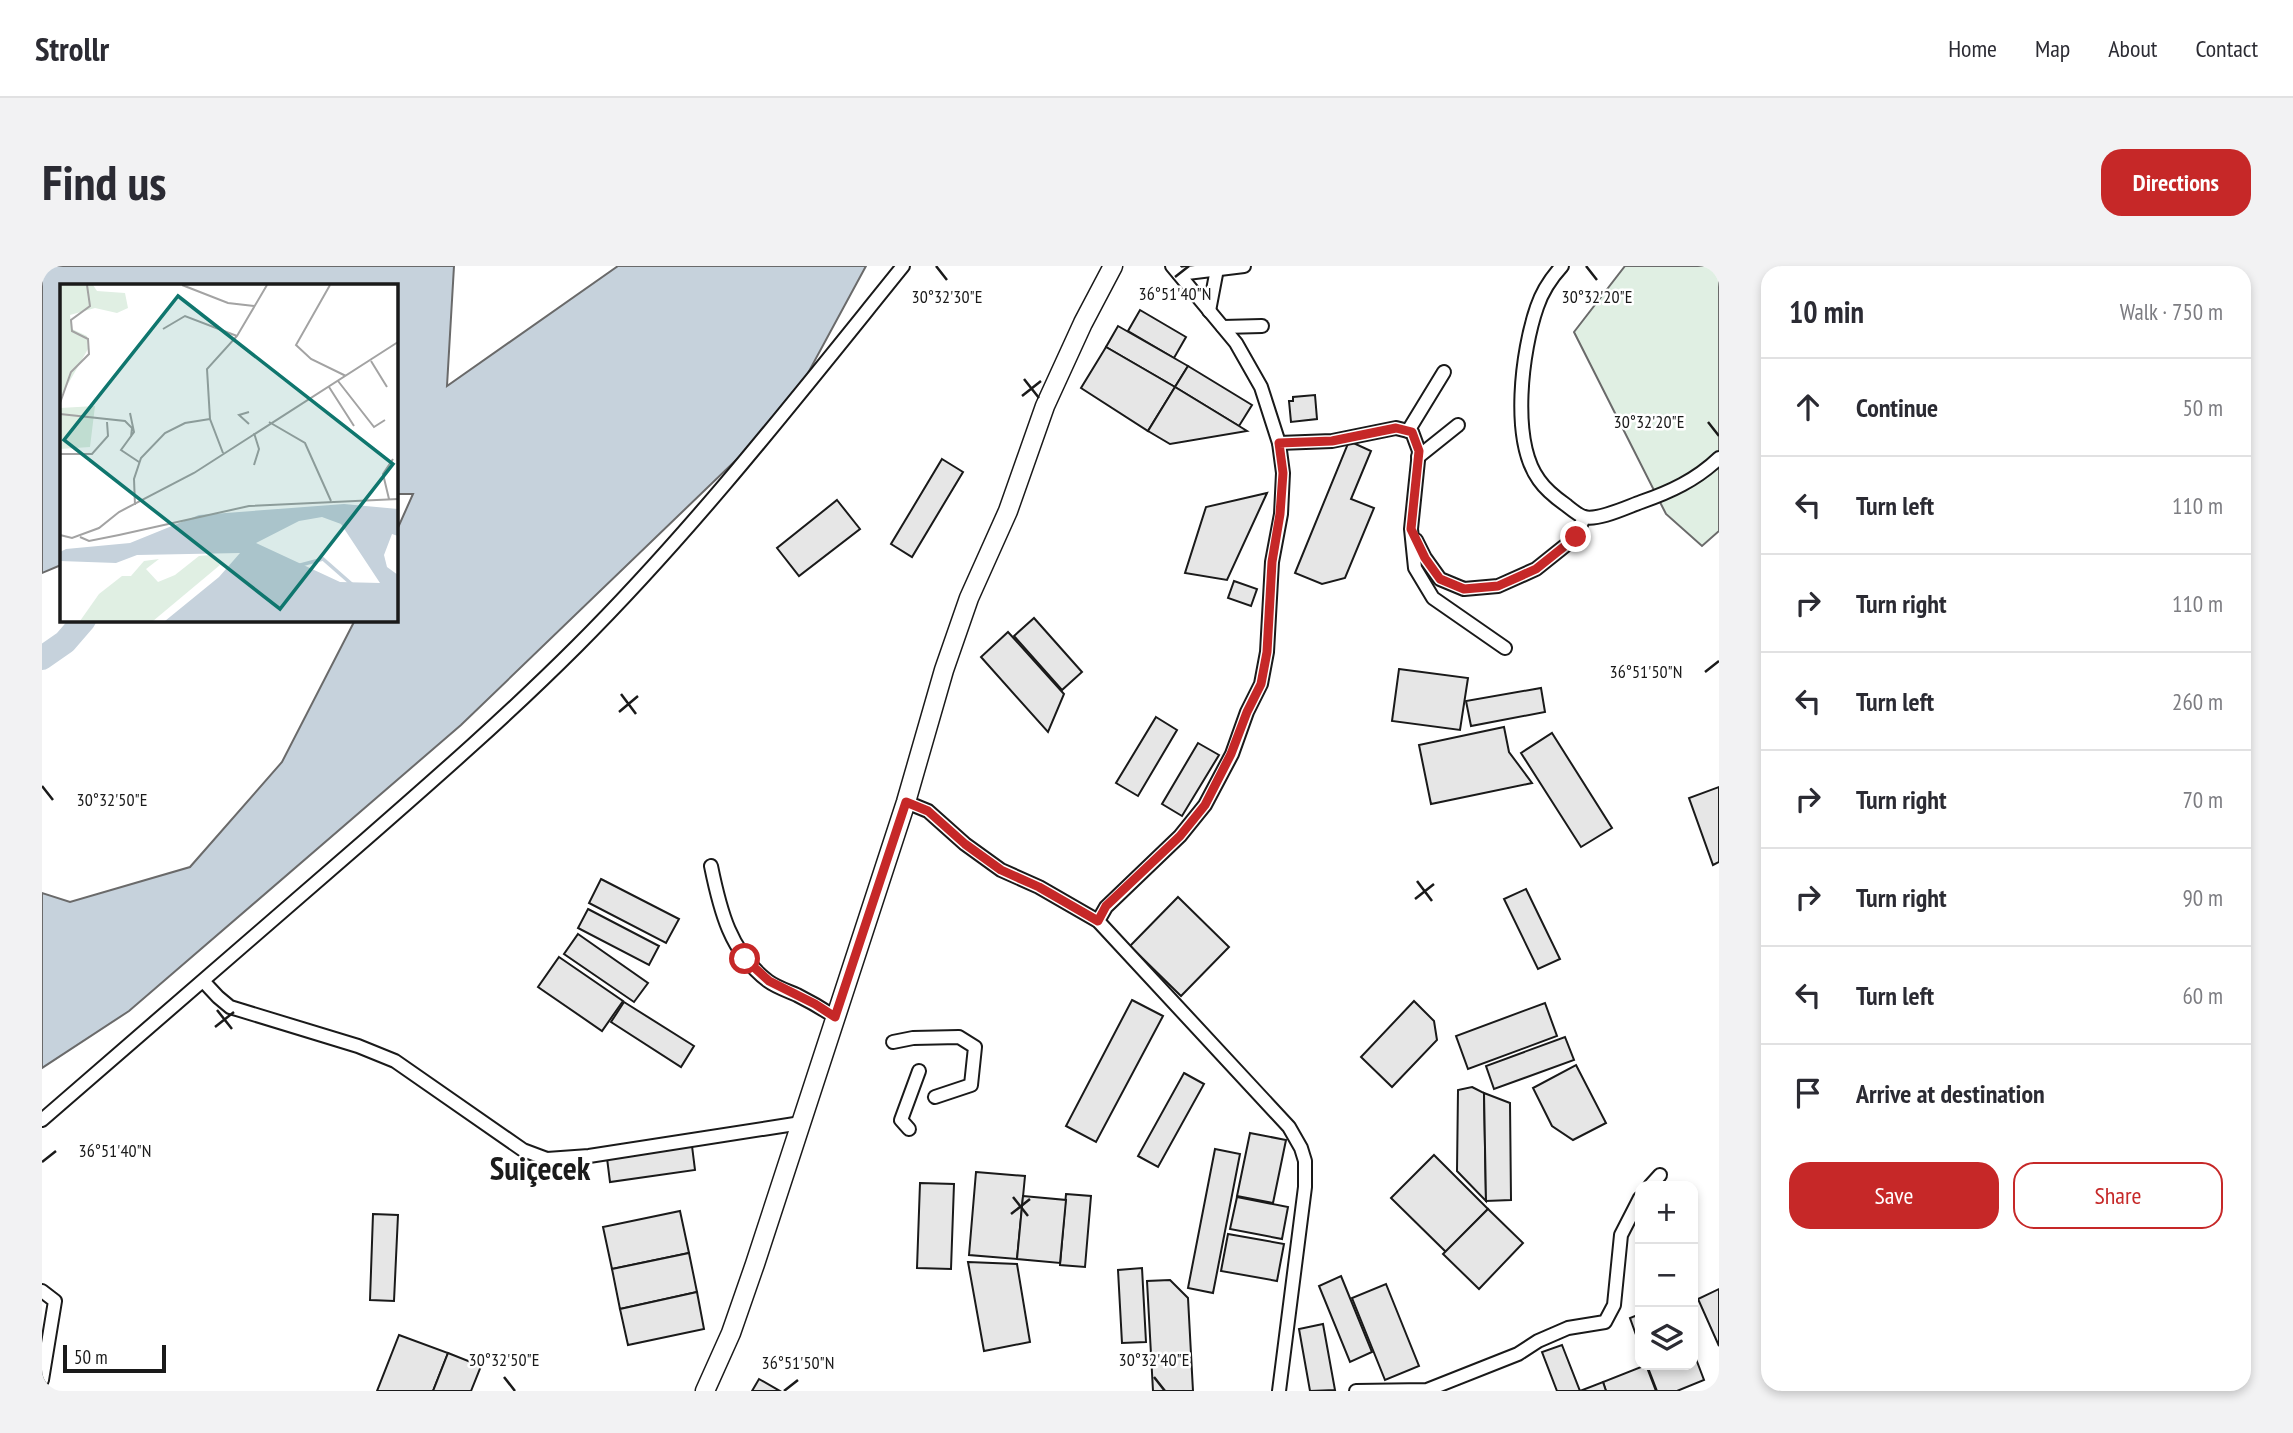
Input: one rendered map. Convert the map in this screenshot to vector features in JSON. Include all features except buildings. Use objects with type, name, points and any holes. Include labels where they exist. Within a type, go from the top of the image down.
[{"type":"street","points":[[42,1120],[460,757],[577,646],[670,545],[777,422],[902,266]]},
{"type":"street","points":[[705,1391],[731,1333],[801,1123],[906,802],[944,670],[969,598],[1007,511],[1045,406],[1113,266]]},
{"type":"street","points":[[1176,270],[1217,270],[1244,266]]},
{"type":"street","points":[[1562,266],[1551,278],[1537,304],[1526,348],[1521,399],[1526,450],[1537,478],[1556,498],[1584,517],[1604,516],[1669,492],[1703,473],[1719,458]]},
{"type":"street","points":[[1098,921],[1106,906],[1180,836],[1205,805],[1231,754],[1261,684],[1267,652],[1272,562],[1283,473],[1279,443],[1261,387],[1236,343],[1176,270]]},
{"type":"street","points":[[1209,311],[1217,270]]},
{"type":"street","points":[[1223,327],[1262,326]]},
{"type":"street","points":[[1408,431],[1444,372]]},
{"type":"street","points":[[1418,457],[1458,425]]},
{"type":"street","points":[[1279,443],[1332,441],[1396,428],[1412,432],[1419,451],[1411,529],[1415,568],[1433,598],[1505,648]]},
{"type":"street","points":[[1411,529],[1425,558],[1440,579],[1464,589],[1498,586],[1536,569],[1576,537],[1584,517]]},
{"type":"street","points":[[906,802],[928,811],[965,844],[1001,870],[1039,887],[1098,921],[1289,1127],[1305,1161],[1306,1187],[1279,1391]]},
{"type":"street","points":[[711,866],[728,933],[745,959],[769,981],[835,1017]]},
{"type":"street","points":[[204,982],[230,1007],[358,1046],[395,1061],[523,1150],[547,1159],[589,1156],[801,1123]]},
{"type":"street","points":[[893,1042],[913,1038],[958,1037],[975,1047],[971,1085],[934,1097]]},
{"type":"street","points":[[909,1129],[901,1120],[919,1071]]},
{"type":"street","points":[[1655,1181],[1660,1175]]},
{"type":"street","points":[[1356,1391],[1427,1390],[1518,1354],[1538,1341],[1568,1328],[1605,1322],[1614,1305],[1621,1235],[1635,1208]]},
{"type":"street","points":[[42,1291],[55,1301],[42,1380]]},
{"type":"green space","points":[[1625,266],[1719,266],[1719,531],[1702,546],[1666,514],[1574,332]]},
{"type":"shaded area","points":[[42,266],[454,266],[447,386],[618,266],[866,266],[788,410],[461,725],[129,1011],[42,1068],[42,893],[70,902],[190,867],[282,762],[354,621],[397,621],[397,530],[413,494],[397,494],[397,284],[60,284],[60,565],[42,573]]},
{"type":"waterway","points":[[42,658],[65,642],[83,621]]},
{"type":"district","name":"Suiçecek","points":[[540,1167]]},
{"type":"route","points":[[745,959],[769,981],[835,1017],[906,802],[928,811],[965,844],[1001,870],[1039,887],[1098,921],[1106,906],[1180,836],[1205,805],[1231,754],[1261,684],[1267,652],[1272,562],[1280,514],[1283,473],[1279,443],[1332,441],[1396,428],[1412,432],[1419,451],[1411,529],[1425,558],[1440,579],[1464,589],[1498,586],[1536,569],[1576,537]]}]
